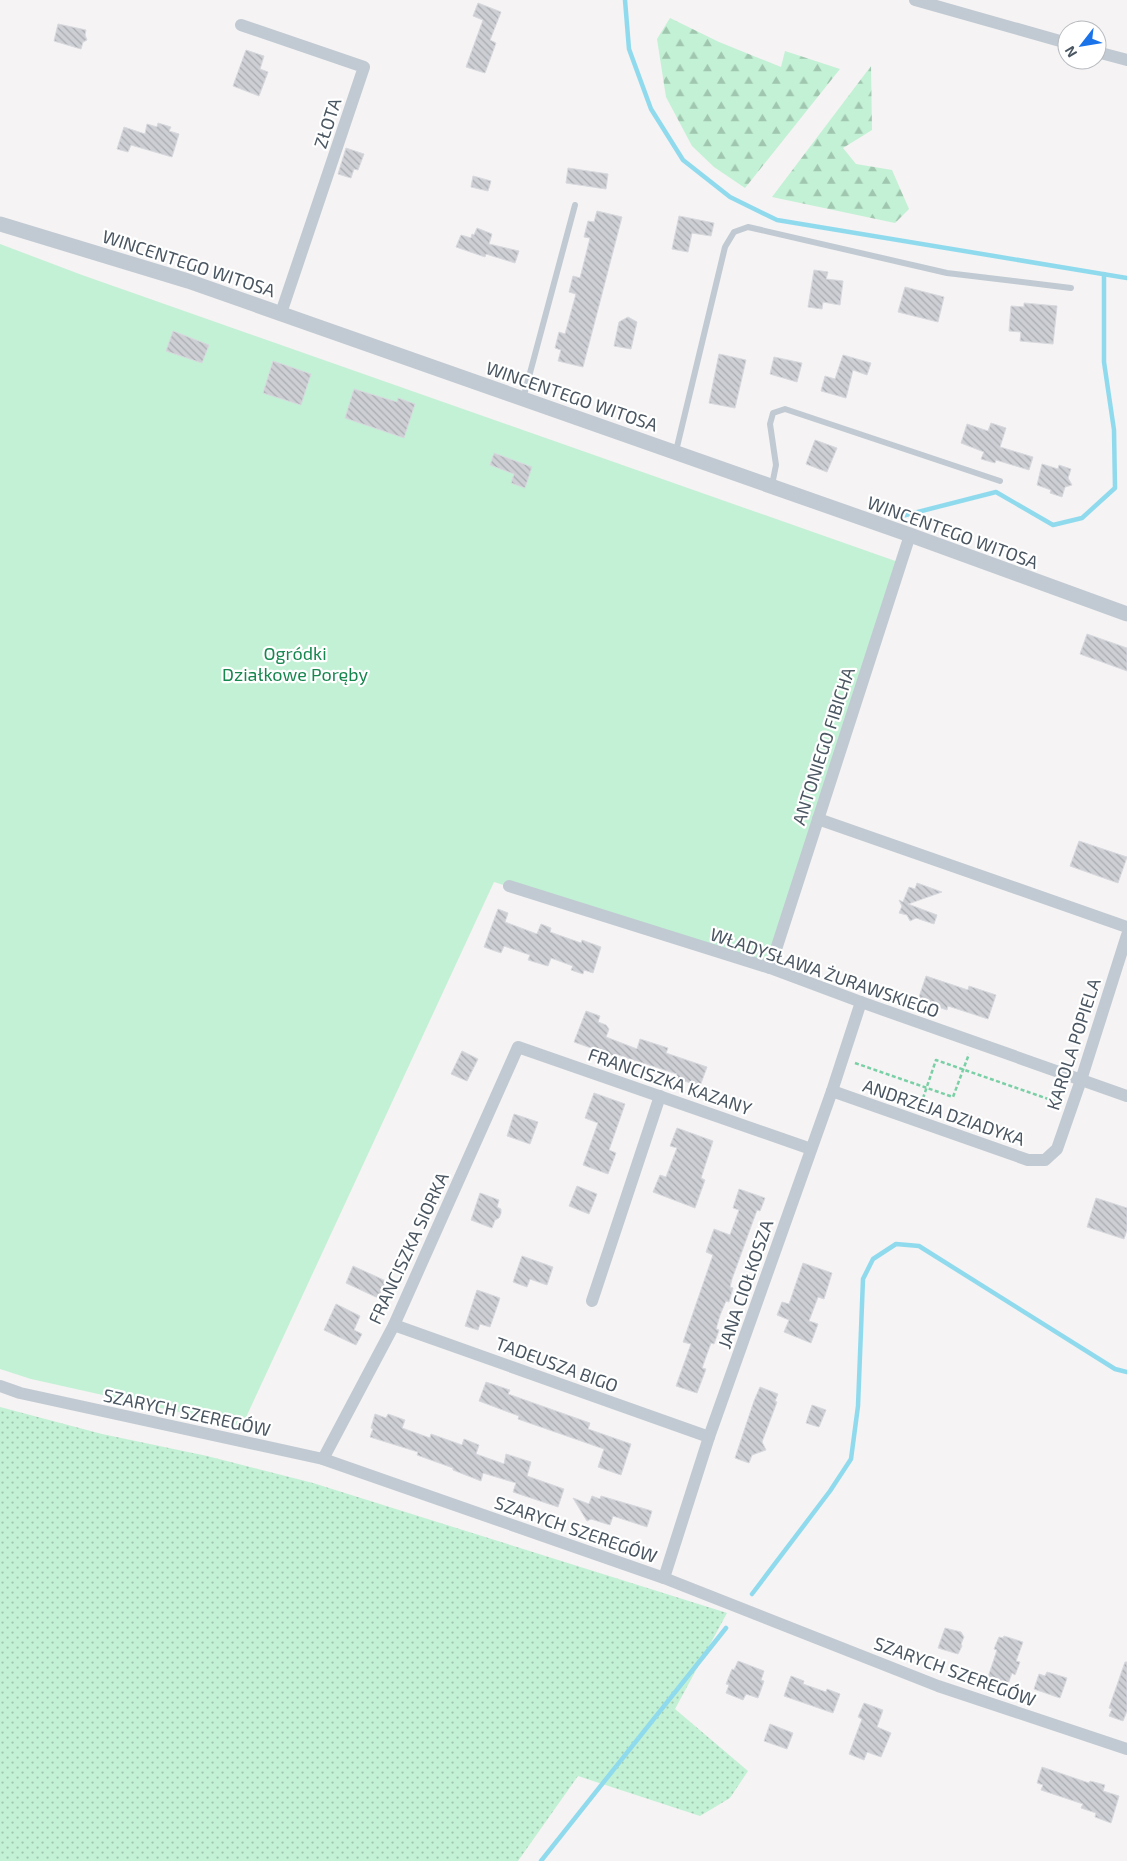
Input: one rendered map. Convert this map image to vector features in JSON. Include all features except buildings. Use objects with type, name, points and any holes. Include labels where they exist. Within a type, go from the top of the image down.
[{"type":"street","points":[[915,0],[1057,40]]},
{"type":"street","name":"ZŁOTA","points":[[241,25],[364,67],[281,313]]},
{"type":"street","points":[[1107,55],[1127,60]]},
{"type":"street","name":"WINCENTEGO WITOSA","points":[[0,224],[179,278],[281,313],[1127,614]]},
{"type":"street","name":"ANTONIEGO FIBICHA","points":[[770,968],[910,536]]},
{"type":"street","points":[[818,819],[1127,927]]},
{"type":"street","name":"WŁADYSŁAWA ŻURAWSKIEGO","points":[[509,886],[770,968],[1127,1096]]},
{"type":"street","name":"KAROLA POPIELA","points":[[1045,1160],[1057,1149],[1127,935]]},
{"type":"street","name":"JANA CIOŁKOSZA","points":[[664,1578],[709,1437],[832,1091],[861,1002]]},
{"type":"street","name":"FRANCISZKA KAZANY","points":[[518,1047],[811,1149]]},
{"type":"street","name":"FRANCISZKA SIORKA","points":[[323,1460],[394,1325],[518,1047]]},
{"type":"street","name":"ANDRZEJA DZIADYKA","points":[[832,1091],[1028,1160],[1045,1160]]},
{"type":"street","points":[[592,1301],[660,1096]]},
{"type":"street","name":"TADEUSZA BIGO","points":[[394,1325],[709,1437]]},
{"type":"street","name":"SZARYCH SZEREGÓW","points":[[0,1386],[29,1395],[323,1460],[664,1578],[938,1686],[1127,1749]]},
{"type":"lane","points":[[524,399],[575,205]]},
{"type":"lane","points":[[676,453],[725,247],[734,232],[748,227],[947,273],[1071,288]]},
{"type":"lane","points":[[772,487],[776,465],[770,424],[773,413],[785,409],[1000,481]]},
{"type":"path","points":[[842,1058],[953,1097],[973,1042]]},
{"type":"path","points":[[931,1126],[936,1109],[921,1104],[936,1060],[1054,1101],[1074,1099]]},
{"type":"green space","points":[[670,18],[719,42],[781,67],[785,51],[840,69],[745,188],[714,167],[692,146],[666,97],[657,39]]},
{"type":"green space","points":[[871,66],[872,130],[843,148],[856,164],[892,170],[909,209],[895,223],[772,197]]},
{"type":"green space","name":"Ogródki Działkowe Poręby","points":[[0,244],[82,275],[901,563],[770,968],[494,882],[242,1426],[31,1379],[0,1369]]},
{"type":"green space","points":[[0,1407],[102,1434],[207,1456],[313,1483],[727,1613],[675,1709],[748,1771],[730,1798],[700,1816],[578,1776],[518,1861],[0,1861]]},
{"type":"waterway","points":[[625,0],[629,49],[651,109],[683,160],[730,197],[777,220],[1127,278]]},
{"type":"waterway","points":[[898,517],[996,492],[1053,525],[1082,518],[1115,488],[1114,430],[1104,362],[1104,274]]},
{"type":"waterway","points":[[752,1594],[830,1491],[851,1459],[858,1406],[863,1279],[873,1259],[896,1244],[919,1246],[1115,1369],[1127,1372]]},
{"type":"waterway","points":[[541,1861],[726,1628]]}]
